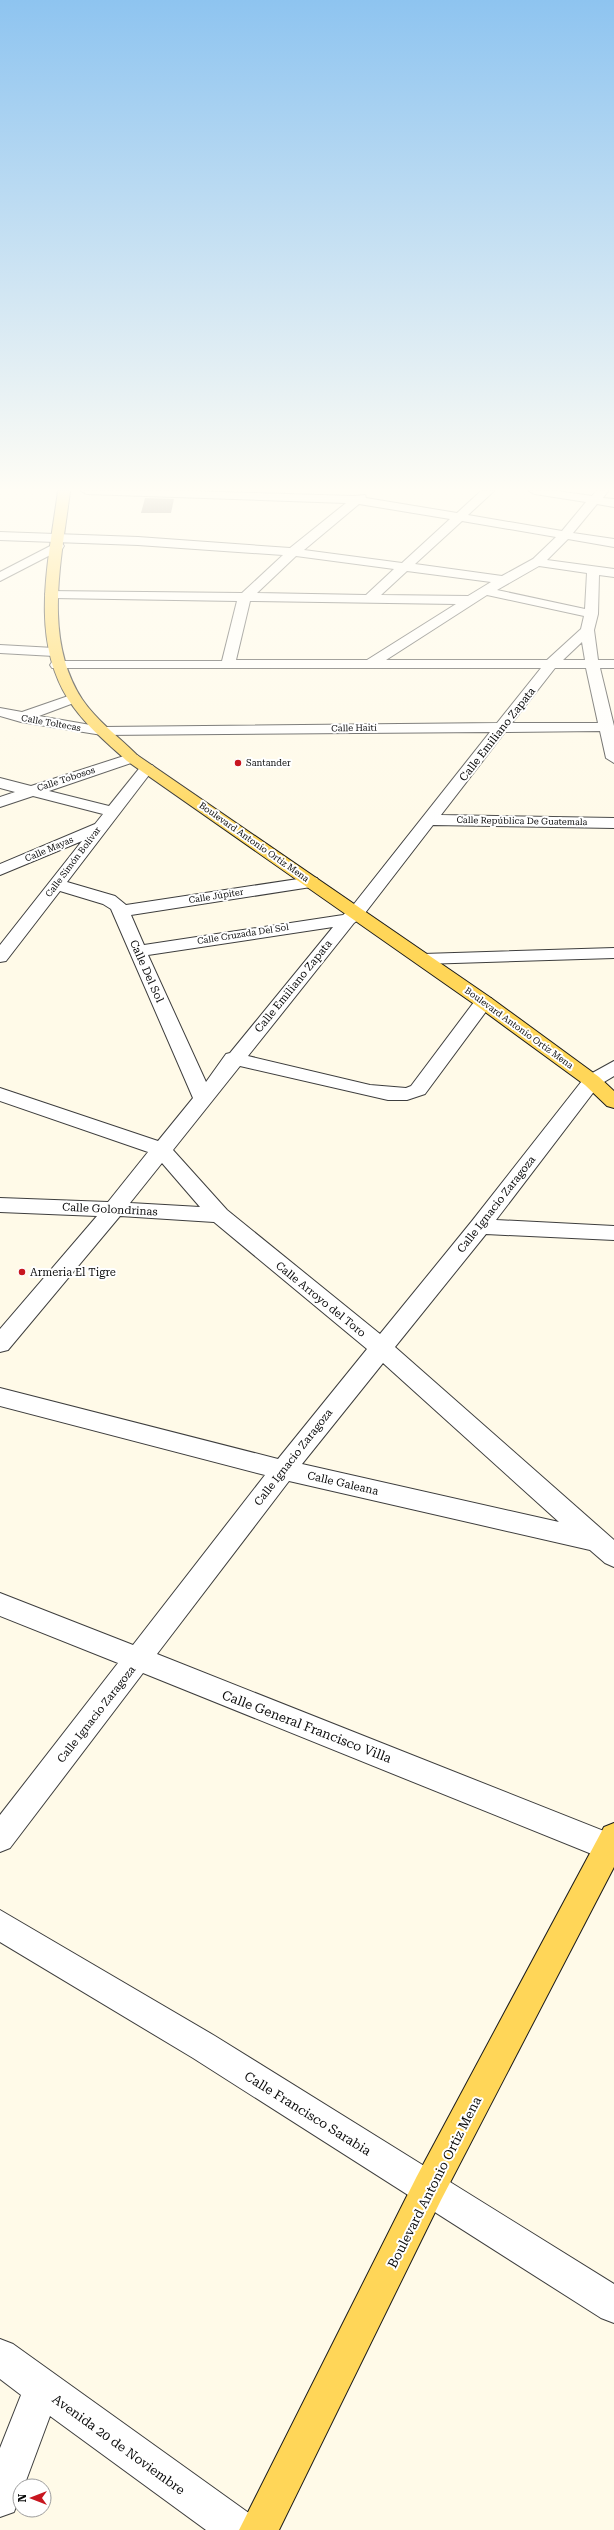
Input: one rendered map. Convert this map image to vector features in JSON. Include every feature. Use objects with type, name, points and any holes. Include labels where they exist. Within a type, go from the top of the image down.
[{"type":"main road","name":"Boulevard Antonio Ortiz Mena","points":[[53,609],[56,659],[74,698],[102,731],[132,758],[311,882],[352,916],[423,959],[484,1002],[592,1081],[614,1102]]},
{"type":"main road","name":"Boulevard Antonio Ortiz Mena","points":[[258,2530],[430,2188],[612,1844]]},
{"type":"street","points":[[228,665],[240,609]]},
{"type":"street","points":[[372,663],[457,609]]},
{"type":"street","points":[[568,609],[591,614]]},
{"type":"street","points":[[591,609],[587,630],[592,663],[605,727],[614,758]]},
{"type":"street","name":"Calle Emiliano Zapata","points":[[0,1344],[114,1209],[162,1150],[202,1096],[430,820],[552,663],[587,630]]},
{"type":"street","points":[[0,649],[56,659],[228,665],[372,663],[614,664]]},
{"type":"street","points":[[0,727],[74,698]]},
{"type":"street","name":"Calle Toltecas","points":[[0,712],[21,718],[102,731]]},
{"type":"street","name":"Calle Haití","points":[[102,731],[605,727]]},
{"type":"street","name":"Calle Tobosos","points":[[0,802],[132,758]]},
{"type":"street","name":"Calle Simón Bolívar","points":[[0,957],[57,885],[99,828],[148,768]]},
{"type":"street","points":[[0,783],[112,812]]},
{"type":"street","name":"Calle República De Guatemala","points":[[430,820],[614,823]]},
{"type":"street","name":"Calle Mayas","points":[[0,870],[99,828]]},
{"type":"street","name":"Calle Júpiter","points":[[122,911],[311,882]]},
{"type":"street","points":[[57,885],[110,900],[122,911]]},
{"type":"street","name":"Calle Del Sol","points":[[122,911],[202,1096]]},
{"type":"street","name":"Calle Cruzada Del Sol","points":[[138,951],[352,916]]},
{"type":"street","points":[[423,959],[614,953]]},
{"type":"street","points":[[234,1058],[370,1091],[406,1094],[418,1090],[484,1002]]},
{"type":"street","name":"Calle Ignacio Zaragoza","points":[[0,1838],[283,1470],[380,1347],[480,1226],[592,1081],[614,1067]]},
{"type":"street","name":"Calle Arroyo del Toro","points":[[0,1094],[162,1150],[219,1215],[380,1347],[594,1540],[614,1556]]},
{"type":"street","name":"Calle Golondrinas","points":[[0,1205],[114,1209],[219,1215]]},
{"type":"street","points":[[480,1226],[614,1233]]},
{"type":"street","name":"Calle Galeana","points":[[0,1397],[283,1470],[594,1540]]},
{"type":"street","name":"Calle General Francisco Villa","points":[[0,1604],[138,1660],[612,1844]]},
{"type":"street","name":"Calle Francisco Sarabia","points":[[0,1925],[210,2051],[614,2305]]},
{"type":"street","name":"Avenida 20 de Noviembre","points":[[0,2357],[239,2530]]},
{"type":"street","points":[[0,2498],[42,2388]]},
{"type":"place","name":"Santander","points":[[238,763]]},
{"type":"place","name":"Armeria El Tigre","points":[[22,1272]]}]
